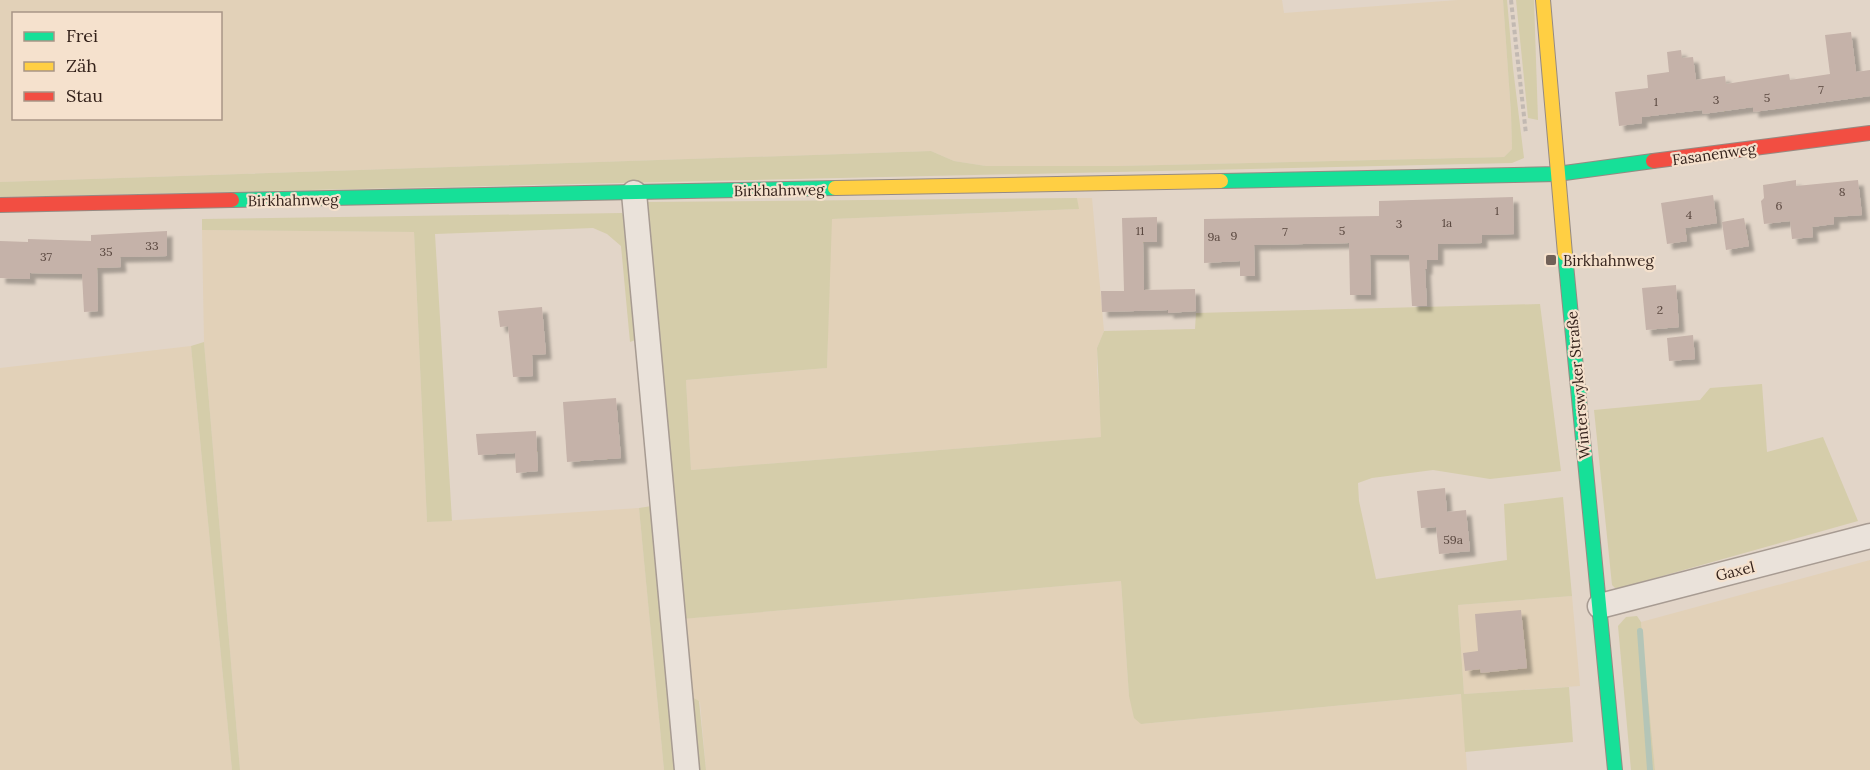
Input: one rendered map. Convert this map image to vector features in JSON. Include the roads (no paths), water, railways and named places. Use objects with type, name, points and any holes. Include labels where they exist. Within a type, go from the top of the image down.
[{"type":"street","name":"Winterswyker Straße","points":[[1543,0],[1557,174],[1615,770]]},
{"type":"street","name":"Fasanenweg","points":[[1557,174],[1870,133]]},
{"type":"street","name":"Birkhahnweg","points":[[0,205],[1557,174]]},
{"type":"street","points":[[634,193],[687,770]]},
{"type":"street","name":"Gaxel","points":[[1600,606],[1870,536]]},
{"type":"waterway","points":[[1640,631],[1650,770]]},
{"type":"place","name":"Birkhahnweg","points":[[1551,260]]}]
